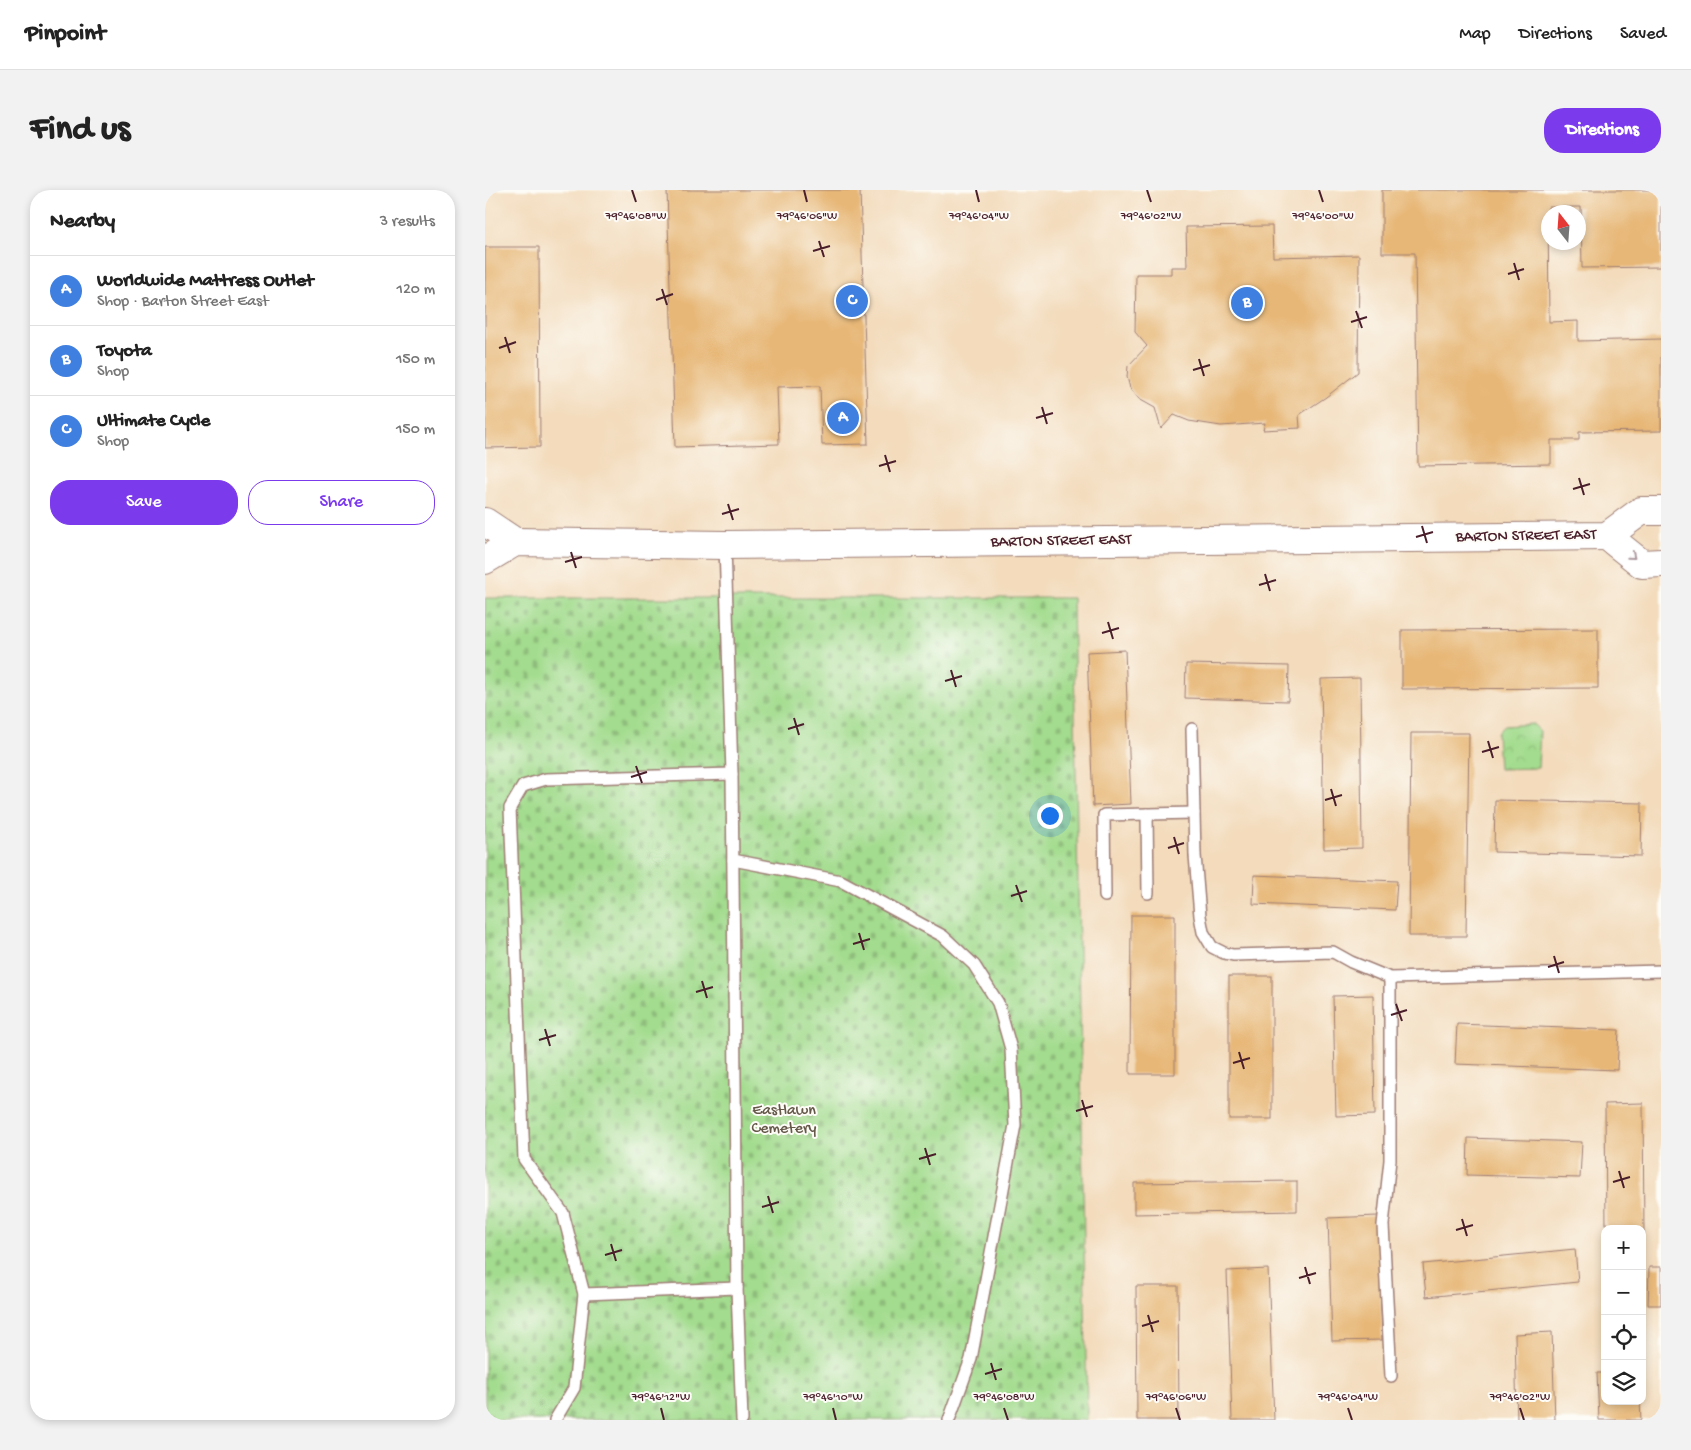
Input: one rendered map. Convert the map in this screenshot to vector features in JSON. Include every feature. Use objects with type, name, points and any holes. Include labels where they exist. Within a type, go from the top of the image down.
[{"type":"main road","name":"BARTON STREET EAST","points":[[515,542],[725,545],[1607,536],[1641,511],[1661,511]]},
{"type":"main road","points":[[485,522],[515,542],[485,560]]},
{"type":"main road","name":"BARTON STREET EAST","points":[[1607,536],[1642,564],[1661,564]]},
{"type":"lane","points":[[725,545],[732,774],[737,1288],[742,1420]]},
{"type":"lane","points":[[1192,729],[1194,813],[1200,916],[1203,932],[1212,947],[1224,953],[1233,954],[1333,952],[1351,962],[1390,978],[1661,971]]},
{"type":"lane","points":[[555,1420],[574,1388],[584,1294],[563,1213],[524,1159],[510,808],[523,786],[546,779],[732,774]]},
{"type":"lane","points":[[1105,896],[1104,815],[1194,813]]},
{"type":"lane","points":[[1147,814],[1148,894]]},
{"type":"lane","points":[[733,860],[841,881],[935,931],[974,965],[998,1003],[1011,1049],[1015,1125],[971,1359],[949,1420]]},
{"type":"lane","points":[[1390,978],[1390,1160],[1383,1225],[1391,1376]]},
{"type":"lane","points":[[584,1294],[737,1288]]},
{"type":"green space","name":"Eastlawn Cemetery","points":[[485,598],[1073,598],[1087,1420],[485,1420]]},
{"type":"green space","points":[[1533,724],[1540,731],[1538,768],[1499,769],[1497,732],[1504,726]]},
{"type":"building","points":[[667,190],[860,190],[868,444],[822,445],[820,386],[777,387],[779,444],[675,447]]},
{"type":"building","points":[[1382,190],[1661,190],[1661,267],[1582,268],[1582,250],[1586,250],[1586,205],[1541,205],[1541,250],[1548,250],[1549,322],[1578,321],[1578,341],[1661,339],[1661,431],[1579,432],[1579,440],[1551,440],[1551,464],[1418,466],[1415,253],[1382,253]]},
{"type":"building","points":[[1272,226],[1273,257],[1359,255],[1358,372],[1299,415],[1300,428],[1263,430],[1265,423],[1221,426],[1189,421],[1174,415],[1161,429],[1155,408],[1139,399],[1130,388],[1127,377],[1128,366],[1147,346],[1135,332],[1136,274],[1171,274],[1171,267],[1187,267],[1186,227]]},
{"type":"building","points":[[485,247],[539,247],[540,447],[485,448]]},
{"type":"building","points":[[1598,629],[1598,688],[1402,689],[1402,630]]},
{"type":"building","points":[[1125,650],[1131,804],[1093,806],[1087,652]]},
{"type":"building","points":[[1186,664],[1289,666],[1288,701],[1185,698]]},
{"type":"building","points":[[1360,678],[1362,848],[1324,849],[1321,679]]},
{"type":"building","points":[[1411,733],[1469,733],[1466,936],[1409,936]]},
{"type":"building","points":[[1495,800],[1642,803],[1641,856],[1494,852]]},
{"type":"building","points":[[1254,875],[1397,881],[1395,910],[1253,904]]},
{"type":"building","points":[[1131,915],[1175,915],[1175,1074],[1130,1074]]},
{"type":"building","points":[[1229,976],[1272,976],[1272,1119],[1229,1119]]},
{"type":"building","points":[[1373,995],[1375,1115],[1336,1116],[1333,996]]},
{"type":"building","points":[[1457,1024],[1619,1030],[1617,1070],[1455,1064]]},
{"type":"building","points":[[1643,1103],[1644,1225],[1606,1225],[1605,1104]]},
{"type":"building","points":[[1468,1138],[1582,1142],[1580,1178],[1467,1175]]},
{"type":"building","points":[[1297,1181],[1297,1211],[1134,1214],[1134,1183]]},
{"type":"building","points":[[1378,1216],[1382,1340],[1332,1341],[1328,1218]]},
{"type":"building","points":[[1575,1249],[1578,1282],[1426,1297],[1423,1264]]},
{"type":"building","points":[[1649,1267],[1661,1267],[1661,1305],[1648,1305]]},
{"type":"building","points":[[1268,1269],[1274,1420],[1232,1420],[1227,1271]]},
{"type":"building","points":[[1136,1286],[1178,1286],[1179,1420],[1137,1420]]},
{"type":"building","points":[[1552,1332],[1555,1420],[1517,1420],[1515,1334]]},
{"type":"building","points":[[1597,1373],[1601,1373],[1601,1405],[1640,1405],[1641,1420],[1599,1420]]},
{"type":"place","name":"Ultimate Cycle","points":[[852,301]]},
{"type":"place","name":"Toyota","points":[[1247,303]]},
{"type":"place","name":"Worldwide Mattress Outlet","points":[[843,418]]}]
